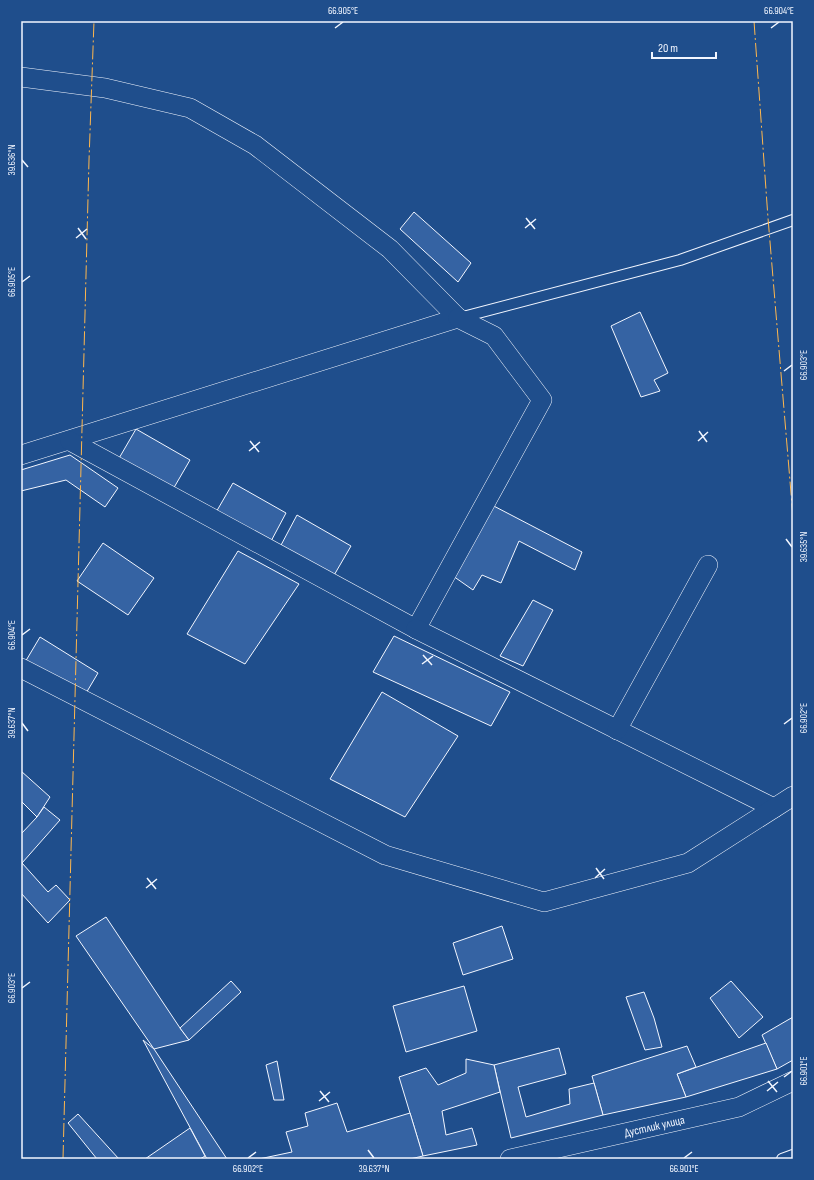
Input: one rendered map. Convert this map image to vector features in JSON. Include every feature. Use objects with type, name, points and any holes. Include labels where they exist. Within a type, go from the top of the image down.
[{"type":"street","points":[[21,77],[105,88],[190,108],[255,145],[390,249],[458,318],[494,336],[542,400],[416,629]]},
{"type":"street","points":[[21,455],[458,318]]},
{"type":"street","points":[[70,440],[416,629],[774,808]]},
{"type":"street","points":[[617,730],[708,565]]},
{"type":"street","points":[[21,668],[385,855],[544,902],[688,863],[793,796]]},
{"type":"street","name":"Дустлик улица","points":[[510,1159],[739,1107],[793,1081]]},
{"type":"lane","points":[[458,318],[680,260],[793,220]]},
{"type":"lane","points":[[782,1159],[793,1155]]},
{"type":"building","points":[[414,212],[471,263],[458,282],[400,229]]},
{"type":"building","points":[[640,312],[668,373],[654,380],[660,391],[641,397],[611,326]]},
{"type":"building","points":[[136,429],[190,460],[172,491],[118,460]]},
{"type":"building","points":[[70,455],[118,488],[105,507],[66,480],[21,491],[21,470]]},
{"type":"building","points":[[233,483],[286,513],[269,545],[215,514]]},
{"type":"building","points":[[488,503],[582,552],[575,570],[519,541],[501,583],[482,575],[473,590],[453,576]]},
{"type":"building","points":[[297,515],[351,546],[333,577],[280,547]]},
{"type":"building","points":[[103,543],[154,578],[128,615],[77,581]]},
{"type":"building","points":[[238,551],[299,584],[245,664],[187,634]]},
{"type":"building","points":[[533,600],[553,610],[523,666],[500,656]]},
{"type":"building","points":[[394,636],[510,692],[491,726],[373,672]]},
{"type":"building","points":[[40,637],[98,673],[79,705],[21,669]]},
{"type":"building","points":[[382,692],[458,736],[405,817],[330,779]]},
{"type":"building","points":[[21,771],[50,797],[37,817],[21,801]]},
{"type":"building","points":[[44,807],[60,820],[22,863],[48,892],[56,885],[70,900],[48,923],[21,893],[21,834]]},
{"type":"building","points":[[106,917],[189,1040],[154,1049],[76,936]]},
{"type":"building","points":[[502,926],[513,959],[463,975],[453,943]]},
{"type":"building","points":[[231,981],[241,992],[189,1040],[180,1028]]},
{"type":"building","points":[[731,981],[763,1017],[739,1038],[710,998]]},
{"type":"building","points":[[464,986],[477,1031],[406,1052],[393,1006]]},
{"type":"building","points":[[644,992],[654,1018],[662,1047],[645,1050],[626,997]]},
{"type":"building","points":[[793,1017],[793,1060],[777,1069],[762,1035]]},
{"type":"building","points":[[143,1040],[154,1049],[227,1159],[207,1159]]},
{"type":"building","points":[[766,1043],[777,1069],[686,1097],[677,1074]]},
{"type":"building","points":[[687,1046],[696,1067],[677,1074],[686,1097],[603,1115],[592,1076]]},
{"type":"building","points":[[559,1048],[566,1074],[518,1087],[526,1117],[570,1104],[569,1089],[594,1083],[603,1115],[511,1138],[494,1065]]},
{"type":"building","points":[[466,1059],[494,1065],[500,1092],[442,1111],[446,1135],[472,1128],[477,1145],[423,1156],[399,1077],[426,1068],[438,1085],[466,1073]]},
{"type":"building","points":[[277,1061],[284,1100],[274,1100],[266,1065]]},
{"type":"building","points":[[337,1103],[347,1132],[410,1113],[423,1156],[410,1159],[259,1159],[292,1152],[286,1132],[308,1126],[305,1113]]},
{"type":"building","points":[[78,1114],[119,1159],[97,1159],[68,1123]]},
{"type":"building","points":[[190,1128],[205,1156],[200,1159],[145,1159]]},
{"type":"power","points":[[63,1159],[89,160],[94,21]]},
{"type":"power","points":[[754,21],[768,218],[793,517]]}]
